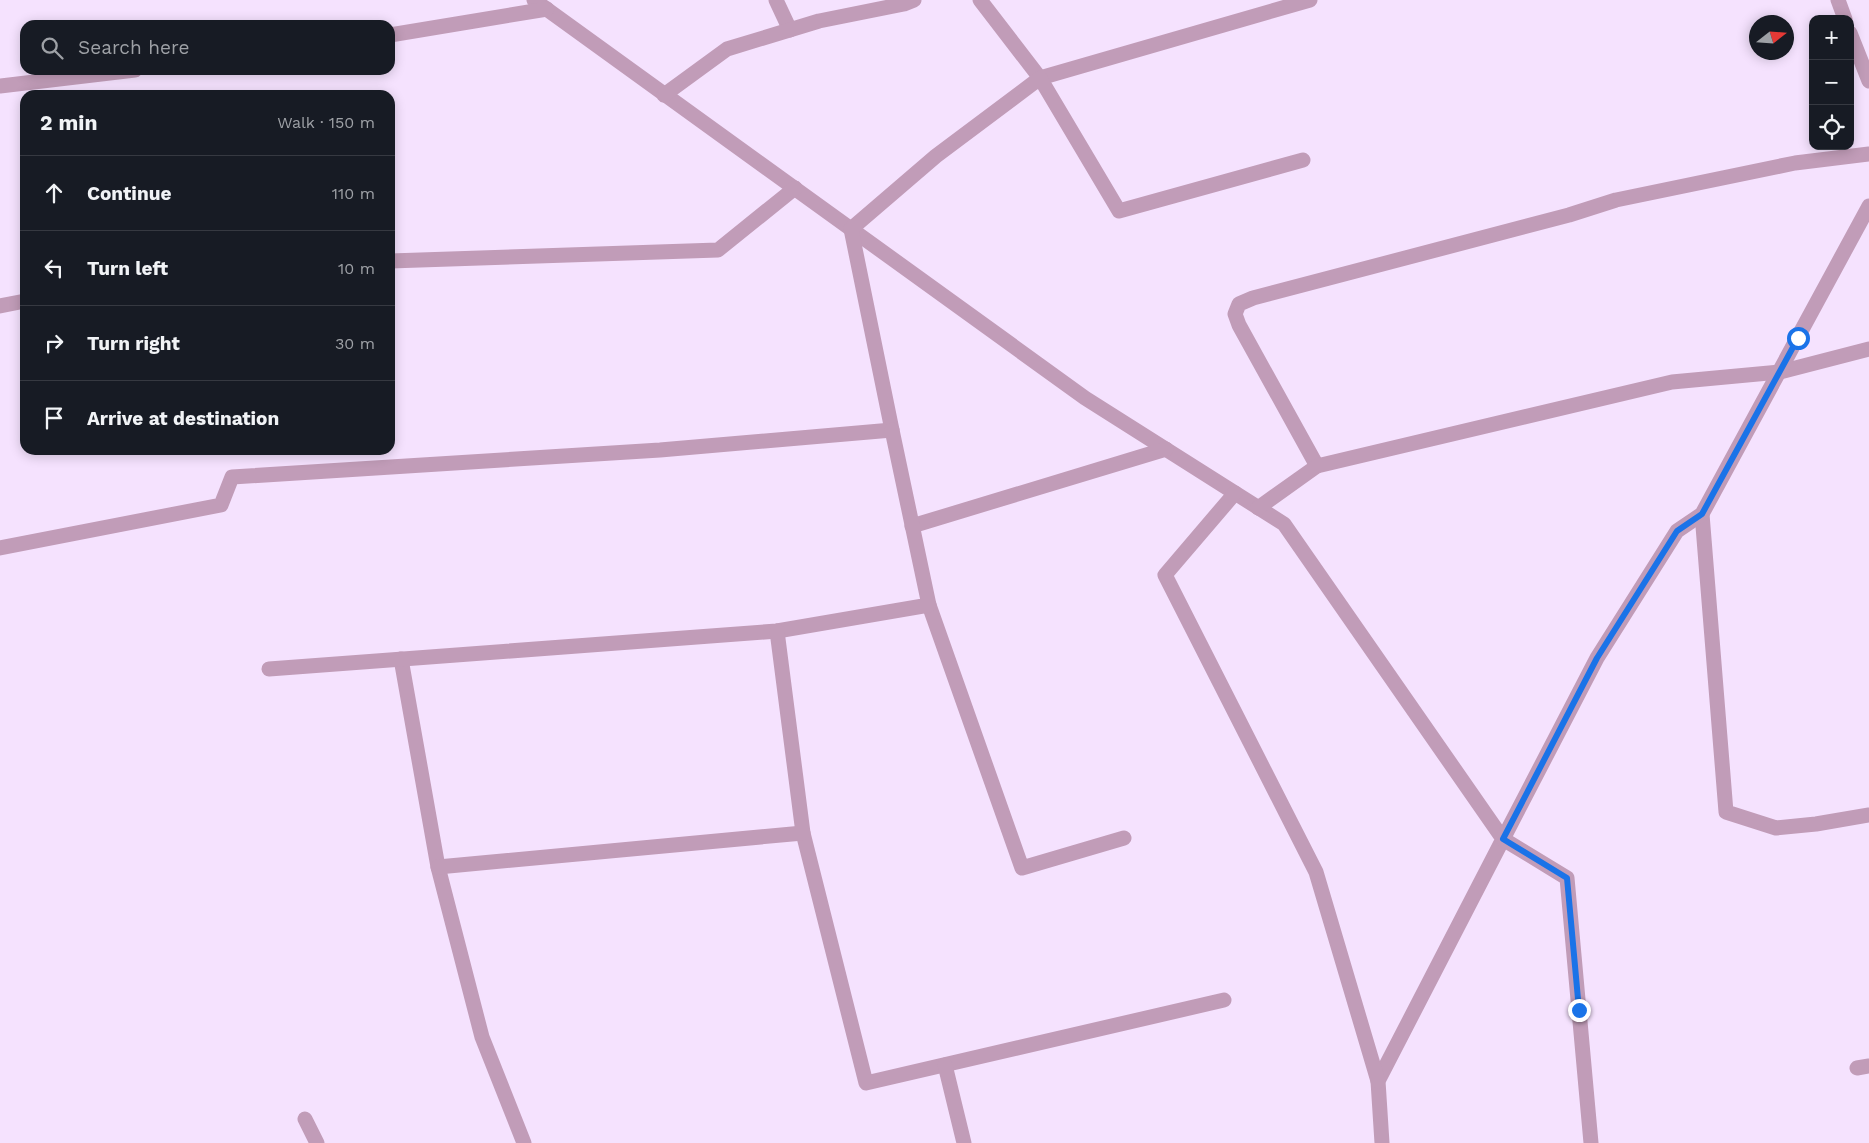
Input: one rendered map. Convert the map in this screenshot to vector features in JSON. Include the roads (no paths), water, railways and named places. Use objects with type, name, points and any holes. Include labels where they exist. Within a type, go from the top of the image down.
[{"type":"street","points":[[534,0],[1085,398],[1284,524],[1503,839],[1567,878],[1591,1143]]},
{"type":"street","points":[[776,0],[790,30]]},
{"type":"street","points":[[664,95],[726,49],[819,21],[904,4],[914,0]]},
{"type":"street","points":[[980,0],[1040,78],[1119,211],[1303,160]]},
{"type":"street","points":[[851,229],[936,156],[1040,78],[1310,0]]},
{"type":"street","points":[[1838,0],[1844,15]]},
{"type":"street","points":[[395,34],[547,9]]},
{"type":"street","points":[[1854,42],[1869,81]]},
{"type":"street","points":[[0,86],[93,75]]},
{"type":"street","points":[[1317,466],[1239,325],[1235,314],[1239,304],[1253,298],[1616,200],[1795,163],[1869,154]]},
{"type":"street","points":[[395,261],[718,250],[795,188]]},
{"type":"street","points":[[1378,1081],[1597,658],[1677,531],[1702,514],[1869,206]]},
{"type":"street","points":[[851,229],[930,605],[1022,868],[1124,838]]},
{"type":"street","points":[[0,306],[20,302]]},
{"type":"street","points":[[1258,508],[1317,466],[1672,382],[1780,372],[1869,349]]},
{"type":"street","points":[[0,548],[221,505],[232,478],[660,450],[892,430]]},
{"type":"street","points":[[912,526],[1166,449]]},
{"type":"street","points":[[1235,493],[1166,575],[1316,872],[1378,1081],[1382,1143]]},
{"type":"street","points":[[1702,514],[1726,812],[1776,828],[1816,824],[1869,815]]},
{"type":"street","points":[[269,669],[777,631],[930,605]]},
{"type":"street","points":[[777,631],[803,833],[866,1084],[1224,1000]]},
{"type":"street","points":[[400,659],[438,867],[482,1037],[524,1143]]},
{"type":"street","points":[[438,867],[803,833]]},
{"type":"street","points":[[945,1065],[964,1143]]},
{"type":"street","points":[[305,1119],[317,1143]]}]
